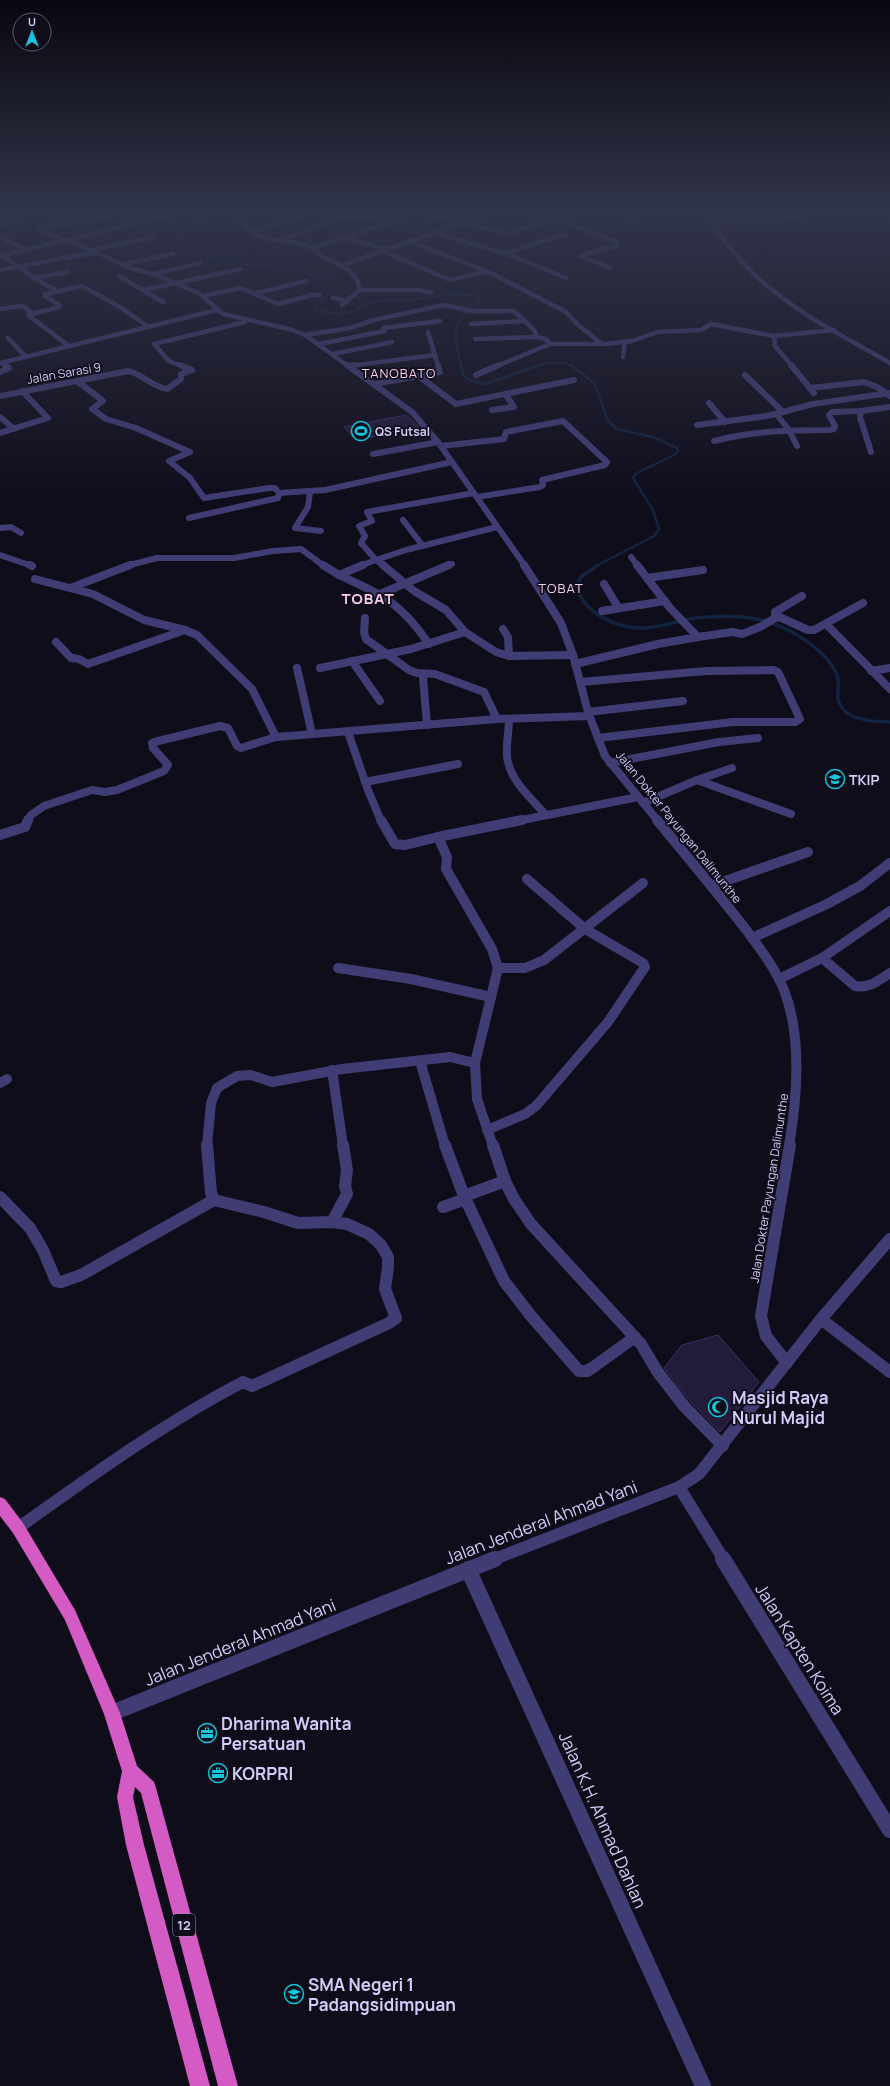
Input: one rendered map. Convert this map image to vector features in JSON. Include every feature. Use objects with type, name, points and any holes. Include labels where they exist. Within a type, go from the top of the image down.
[{"type":"highway","name":"12","points":[[0,1504],[18,1528],[70,1615],[112,1713],[130,1771],[125,1797],[136,1845],[200,2086]]},
{"type":"highway","name":"12","points":[[130,1771],[148,1788],[206,2011],[228,2086]]},
{"type":"street","points":[[0,309],[20,306]]},
{"type":"street","points":[[23,306],[32,313]]},
{"type":"street","points":[[58,306],[32,313],[28,316],[69,346]]},
{"type":"street","points":[[119,306],[149,327]]},
{"type":"street","name":"Jalan Dokter Payungan Dalimunthe","points":[[213,306],[216,310],[229,316],[289,329],[305,335],[412,412],[440,444],[520,559],[557,617],[572,655],[589,714],[602,751],[610,763],[752,938],[769,961],[779,979],[788,1002],[796,1059],[796,1107],[761,1316],[763,1332],[767,1340],[787,1363]]},
{"type":"street","points":[[305,335],[350,328],[374,320],[436,306]]},
{"type":"street","points":[[448,306],[472,311],[514,311],[534,330],[537,337]]},
{"type":"street","points":[[555,306],[566,312],[577,324],[602,344]]},
{"type":"street","points":[[798,306],[834,330],[890,363]]},
{"type":"street","points":[[1,363],[216,310]]},
{"type":"street","points":[[374,320],[384,329],[397,353]]},
{"type":"street","name":"Jalan Sarasi 9","points":[[0,396],[76,380],[133,372],[158,388],[169,388],[181,379],[182,374],[192,370],[166,359],[154,346],[155,343],[248,321]]},
{"type":"street","points":[[319,344],[384,329],[440,321]]},
{"type":"street","points":[[471,324],[525,321]]},
{"type":"street","points":[[476,375],[550,344],[602,344],[625,342],[657,332],[701,330],[711,324],[774,336],[834,330]]},
{"type":"street","points":[[375,384],[441,372],[428,332]]},
{"type":"street","points":[[774,336],[775,346],[822,402]]},
{"type":"street","points":[[475,339],[537,337],[546,339],[550,344]]},
{"type":"street","points":[[8,338],[26,357]]},
{"type":"street","points":[[333,354],[392,342]]},
{"type":"street","points":[[623,356],[625,342]]},
{"type":"street","points":[[349,366],[397,353],[435,354]]},
{"type":"street","points":[[0,372],[9,368],[1,363]]},
{"type":"street","points":[[745,375],[780,414],[797,446]]},
{"type":"street","points":[[420,377],[455,403],[506,395],[574,380]]},
{"type":"street","points":[[76,380],[103,401],[92,409],[102,416],[151,434],[190,452],[169,461],[190,478],[204,498],[269,488],[275,488],[279,493]]},
{"type":"street","points":[[810,388],[864,382],[889,394]]},
{"type":"street","points":[[0,433],[48,418],[22,391]]},
{"type":"street","points":[[697,425],[780,414],[822,402],[889,394]]},
{"type":"street","points":[[492,410],[514,407],[506,395]]},
{"type":"street","points":[[710,402],[725,422]]},
{"type":"street","points":[[714,441],[741,434],[789,430],[834,429],[829,415],[832,412],[861,411],[890,407]]},
{"type":"street","points":[[861,411],[860,417],[872,452]]},
{"type":"street","points":[[0,417],[14,429]]},
{"type":"street","points":[[373,454],[440,444],[504,438],[506,432],[563,421],[607,462],[605,465],[542,480],[543,485],[540,487],[475,495],[367,512],[372,521],[359,526],[365,536],[361,543],[376,560],[407,584],[446,610],[465,632],[496,652],[509,656],[572,655]]},
{"type":"street","points":[[279,493],[310,492],[452,462]]},
{"type":"street","points":[[310,492],[308,507],[295,528],[321,531]]},
{"type":"street","points":[[189,518],[278,498],[279,493]]},
{"type":"street","points":[[403,520],[423,546]]},
{"type":"street","points":[[0,528],[11,528],[21,534]]},
{"type":"street","points":[[339,575],[376,560],[423,546],[497,528]]},
{"type":"street","points":[[73,587],[116,569],[157,558],[234,558],[268,552],[298,549],[303,550],[317,562],[339,575],[380,594],[406,614],[429,644]]},
{"type":"street","points":[[0,555],[32,566]]},
{"type":"street","points":[[631,557],[665,601],[698,637]]},
{"type":"street","points":[[380,594],[452,564]]},
{"type":"street","points":[[647,578],[703,570]]},
{"type":"street","points":[[35,579],[73,587],[93,594],[144,620],[185,630],[197,635],[208,644],[252,689],[276,737]]},
{"type":"street","points":[[604,584],[618,607]]},
{"type":"street","points":[[575,664],[658,644],[732,632],[742,634],[772,620],[776,612],[802,596]]},
{"type":"street","points":[[602,611],[618,607],[665,601]]},
{"type":"street","points":[[772,620],[810,630],[826,624],[863,603]]},
{"type":"street","points":[[365,618],[364,632],[366,639],[414,672],[435,674],[484,692],[487,695],[497,719]]},
{"type":"street","points":[[826,624],[890,689]]},
{"type":"street","points":[[503,629],[508,638],[509,656]]},
{"type":"street","points":[[56,642],[71,658],[79,659],[88,664],[185,630]]},
{"type":"street","points":[[320,668],[429,644],[465,632]]},
{"type":"street","points":[[352,661],[380,701]]},
{"type":"street","points":[[297,668],[312,734]]},
{"type":"street","points":[[871,670],[890,668]]},
{"type":"street","points":[[581,682],[706,671],[773,670],[778,672],[800,719],[799,721],[795,722],[733,722],[700,725],[598,738]]},
{"type":"street","points":[[423,677],[427,725]]},
{"type":"street","points":[[0,835],[25,827],[31,815],[44,806],[92,790],[105,792],[117,790],[164,771],[168,766],[153,748],[152,743],[220,726],[228,728],[237,746],[241,748],[276,737],[497,719],[589,714],[683,701]]},
{"type":"street","points":[[509,719],[508,764],[515,776],[546,815]]},
{"type":"street","points":[[348,732],[365,782],[388,835],[395,844],[405,846],[438,837],[546,815],[640,800],[732,768]]},
{"type":"street","points":[[610,763],[719,742],[758,738]]},
{"type":"street","points":[[365,782],[458,764]]},
{"type":"street","points":[[697,780],[791,814]]},
{"type":"street","points":[[438,837],[447,857],[446,869],[492,949],[498,968],[497,980],[491,997],[475,1063],[477,1099],[505,1181],[514,1199],[531,1224],[635,1337],[657,1371],[684,1406],[723,1446]]},
{"type":"street","points":[[711,886],[808,852]]},
{"type":"street","points":[[752,938],[834,900],[860,886],[890,863]]},
{"type":"street","points":[[487,1130],[525,1114],[536,1106],[608,1022],[644,971],[645,967],[643,963],[585,929],[527,879]]},
{"type":"street","points":[[498,968],[525,968],[536,965],[585,929],[643,883]]},
{"type":"street","points":[[779,979],[822,958],[859,934],[890,911]]},
{"type":"street","points":[[822,958],[858,988],[865,987],[888,977]]},
{"type":"street","points":[[338,968],[411,979],[491,997]]},
{"type":"street","points":[[18,1528],[90,1477],[204,1402],[243,1382],[252,1386],[270,1379],[314,1356],[396,1318],[385,1291],[390,1265],[386,1252],[378,1240],[369,1233],[345,1224],[332,1222],[318,1224],[292,1222],[263,1212],[225,1204],[214,1200],[211,1193],[207,1147],[209,1110],[217,1088],[243,1074],[272,1082],[332,1070],[450,1057],[475,1063]]},
{"type":"street","points":[[420,1061],[447,1153],[465,1197],[504,1281],[531,1316],[579,1370],[587,1371],[635,1337]]},
{"type":"street","points":[[332,1070],[346,1170],[345,1186],[347,1194],[332,1222]]},
{"type":"street","points":[[443,1207],[505,1181]]},
{"type":"street","points":[[0,1197],[30,1228],[43,1250],[56,1281],[61,1282],[81,1275],[214,1200]]},
{"type":"street","name":"Jalan Jenderal Ahmad Yani","points":[[112,1713],[679,1487],[699,1474],[723,1446],[821,1319],[890,1239]]},
{"type":"street","points":[[821,1319],[890,1372]]},
{"type":"street","name":"Jalan Kapten Koima","points":[[679,1487],[890,1830]]},
{"type":"street","name":"Jalan K.H. Ahmad Dahlan","points":[[468,1570],[703,2086]]},
{"type":"building","points":[[406,415],[419,427],[356,440],[344,427]]},
{"type":"building","name":"Masjid Raya Nurul Majid","points":[[718,1335],[759,1382],[720,1432],[688,1399],[664,1368],[682,1345]]},
{"type":"waterway","points":[[315,306],[315,308],[325,312],[336,314],[357,311],[359,306]]},
{"type":"waterway","points":[[461,366],[456,336],[457,328],[463,315],[472,306]]},
{"type":"waterway","points":[[537,366],[555,363],[564,363],[572,366]]},
{"type":"waterway","points":[[461,365],[463,375],[471,381],[485,384],[537,366]]},
{"type":"waterway","points":[[572,366],[595,384],[608,421],[617,429],[653,437],[677,448],[678,451],[674,455],[635,474],[633,478],[653,510],[659,529],[654,536],[596,566]]},
{"type":"waterway","points":[[598,565],[581,577],[577,584],[580,595],[586,604],[603,618],[624,626],[635,628],[665,625],[703,617],[737,616],[763,620],[788,630],[812,645],[823,654],[837,675],[838,699],[841,706],[852,716],[868,720],[890,722]]},
{"type":"place","name":"QS Futsal","points":[[361,431]]},
{"type":"place","name":"TKIP","points":[[835,779]]},
{"type":"place","name":"Masjid Raya Nurul Majid","points":[[718,1407]]},
{"type":"place","name":"Dharima Wanita Persatuan","points":[[207,1733]]},
{"type":"place","name":"KORPRI","points":[[218,1773]]},
{"type":"place","name":"SMA Negeri 1 Padangsidimpuan","points":[[294,1994]]},
{"type":"district","name":"TANOBATO","points":[[399,373]]},
{"type":"district","name":"TOBAT","points":[[561,588]]},
{"type":"district","name":"TOBAT","points":[[368,598]]}]
